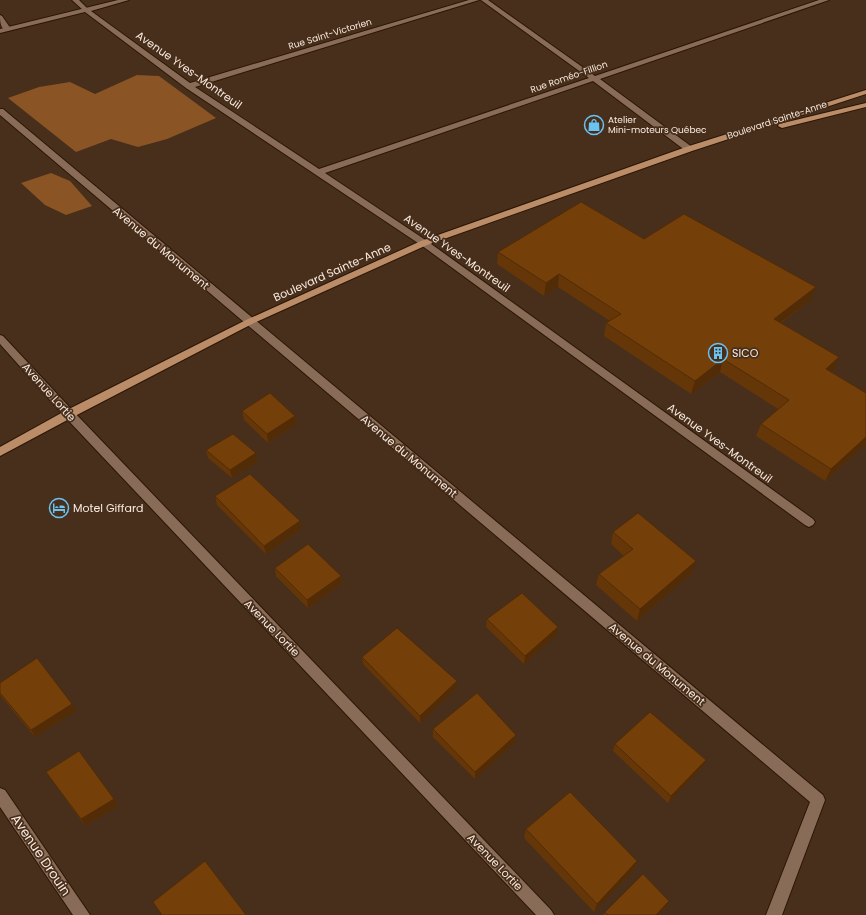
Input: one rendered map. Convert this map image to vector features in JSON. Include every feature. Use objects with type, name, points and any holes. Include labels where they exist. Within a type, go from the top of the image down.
[{"type":"main road","name":"Boulevard Sainte-Anne","points":[[0,452],[68,414],[249,322],[424,243],[688,149],[866,92]]},
{"type":"main road","name":"Boulevard Sainte-Anne","points":[[688,149],[866,105]]},
{"type":"street","name":"Avenue Yves-Montreuil","points":[[75,0],[86,10],[189,86],[424,243],[809,522]]},
{"type":"street","points":[[0,17],[4,30],[126,0]]},
{"type":"street","name":"Rue Saint-Victorien","points":[[189,86],[476,0]]},
{"type":"street","points":[[484,0],[595,79],[688,149]]},
{"type":"street","name":"Rue Roméo-Fillion","points":[[319,172],[826,0]]},
{"type":"street","name":"Avenue du Monument","points":[[0,111],[818,800],[774,915]]},
{"type":"street","name":"Avenue Lortie","points":[[0,338],[68,414],[546,915]]},
{"type":"street","name":"Avenue Drouin","points":[[0,795],[82,915]]},
{"type":"shaded area","points":[[137,75],[159,76],[216,118],[167,139],[138,147],[111,139],[76,152],[8,98],[39,87],[70,82],[95,94]]},
{"type":"shaded area","points":[[51,173],[70,181],[92,206],[66,215],[45,205],[21,183]]},
{"type":"building","name":"SICO","points":[[581,202],[644,239],[684,214],[816,287],[774,319],[839,357],[826,369],[866,393],[866,437],[831,469],[761,424],[789,400],[723,359],[695,381],[606,323],[621,314],[559,274],[546,283],[498,252]]},
{"type":"building","points":[[270,393],[295,416],[267,434],[242,411]]},
{"type":"building","points":[[233,434],[256,453],[230,470],[206,450]]},
{"type":"building","points":[[250,474],[300,521],[264,546],[215,496]]},
{"type":"building","points":[[638,513],[696,561],[640,609],[599,574],[633,549],[613,532]]},
{"type":"building","points":[[308,544],[341,576],[307,600],[275,568]]},
{"type":"building","points":[[522,593],[558,627],[525,656],[487,619]]},
{"type":"building","points":[[397,628],[457,681],[420,716],[362,657]]},
{"type":"building","points":[[37,658],[72,704],[31,730],[0,693],[0,683]]},
{"type":"building","points":[[477,693],[516,735],[475,772],[433,729]]},
{"type":"building","points":[[650,712],[706,760],[671,796],[615,744]]},
{"type":"building","points":[[79,751],[114,799],[81,819],[46,772]]},
{"type":"building","points":[[570,792],[637,861],[597,904],[526,829]]},
{"type":"building","points":[[205,861],[246,915],[162,915],[153,902]]},
{"type":"building","points":[[643,874],[669,901],[656,915],[608,915],[605,912]]},
{"type":"place","name":"Atelier Mini-moteurs Québec","points":[[594,125]]},
{"type":"place","name":"SICO","points":[[718,353]]},
{"type":"place","name":"Motel Giffard","points":[[59,508]]}]
